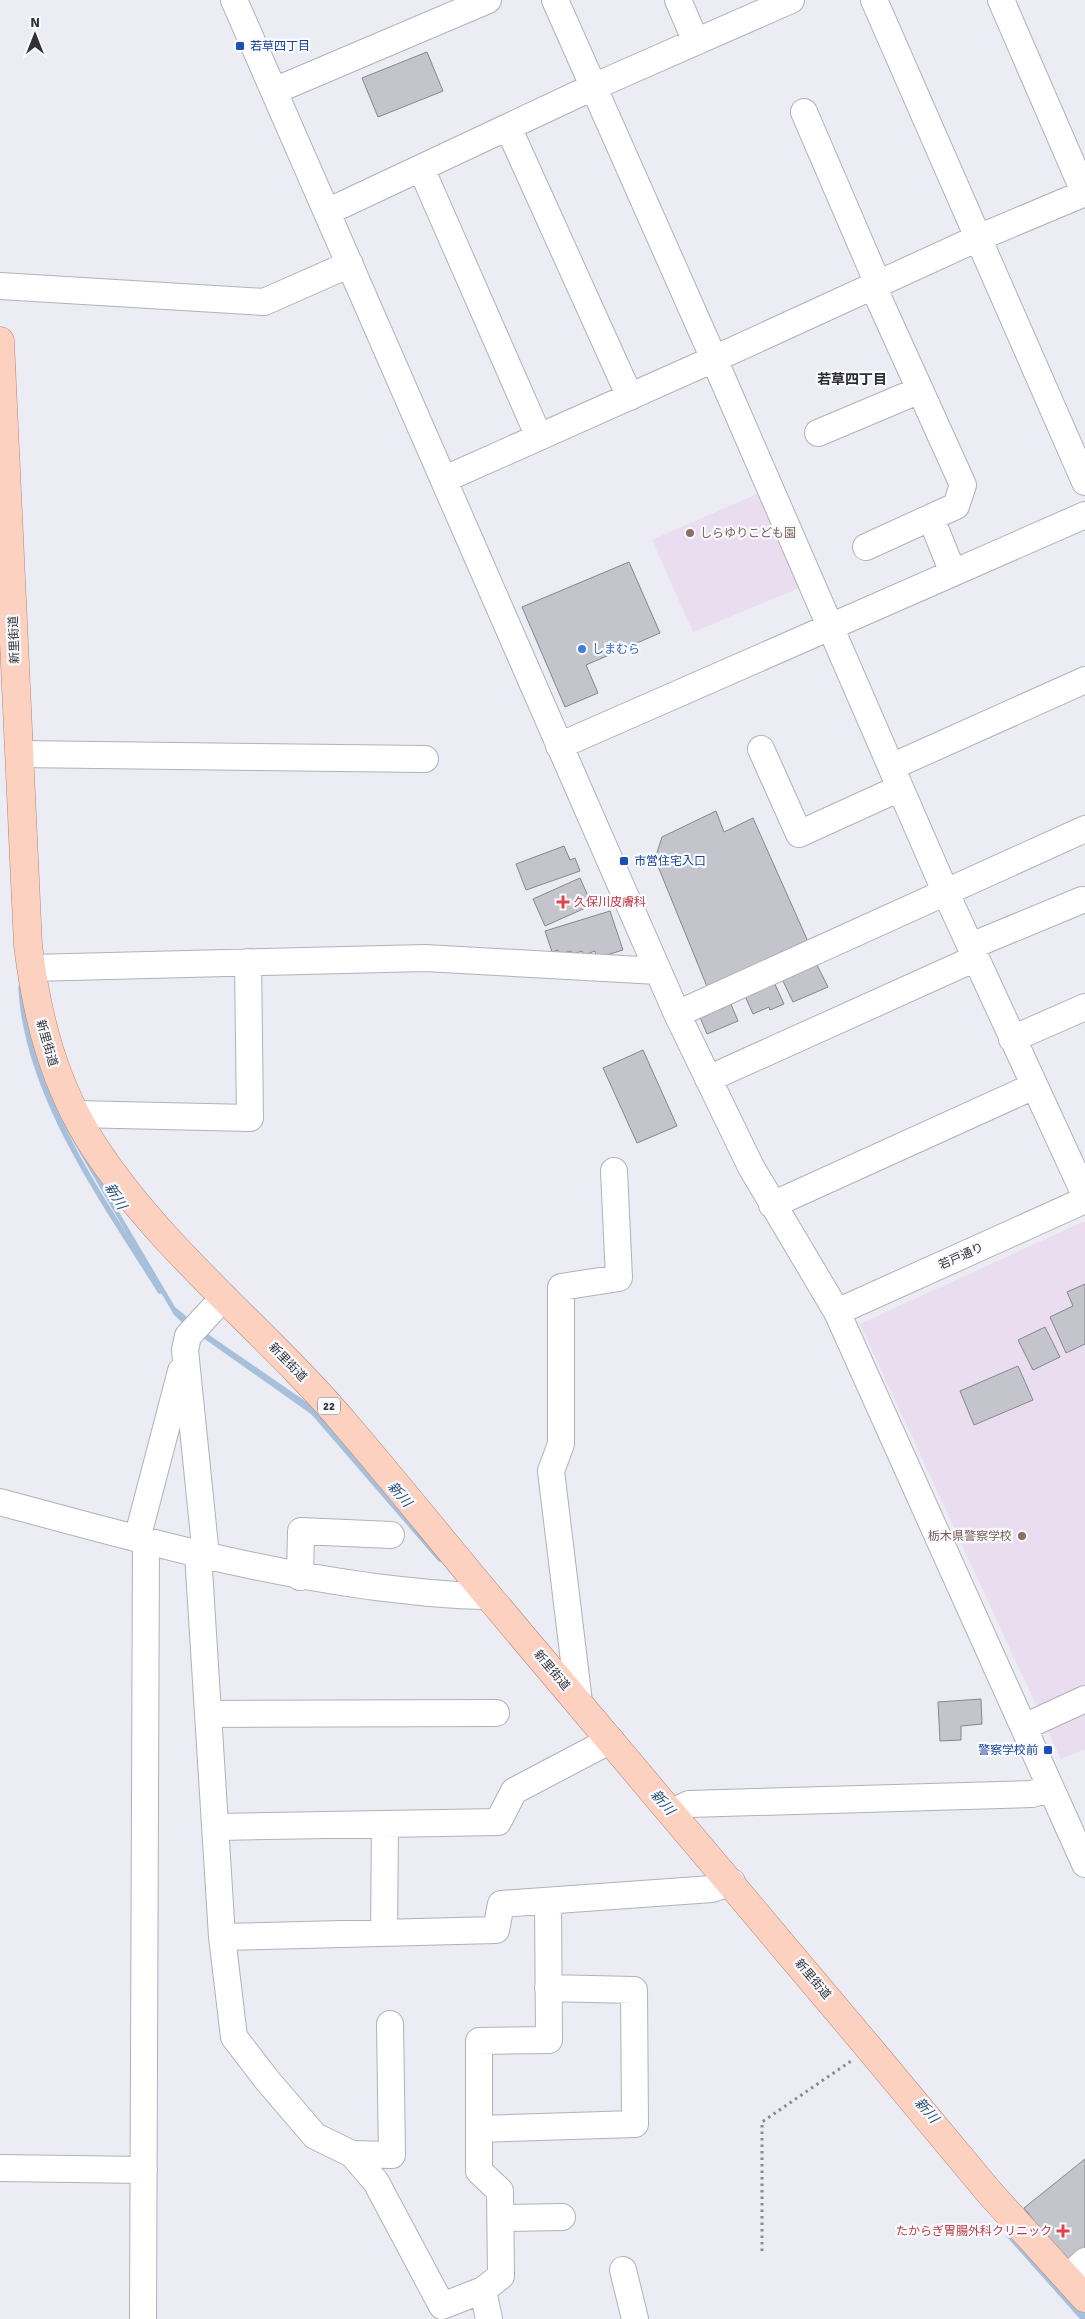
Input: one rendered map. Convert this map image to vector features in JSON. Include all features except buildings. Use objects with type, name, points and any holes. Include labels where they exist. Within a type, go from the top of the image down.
[{"type":"main road","name":"新里街道","points":[[0,341],[26,914],[31,968],[40,1020],[48,1051],[59,1081],[76,1114],[95,1148],[122,1186],[153,1222],[344,1422],[477,1596],[579,1702],[604,1744],[672,1812],[722,1886],[989,2192],[1076,2270],[1085,2298]]},
{"type":"street","points":[[234,0],[445,479],[658,971],[737,1141],[772,1205],[837,1312],[1085,1864]]},
{"type":"street","points":[[274,92],[488,0]]},
{"type":"street","points":[[554,0],[714,359],[945,891],[1085,1195]]},
{"type":"street","points":[[678,0],[696,42]]},
{"type":"street","points":[[327,212],[593,87],[791,0]]},
{"type":"street","points":[[874,0],[1085,482]]},
{"type":"street","points":[[445,479],[630,397],[978,238],[1085,193],[1002,0]]},
{"type":"street","points":[[804,112],[920,390],[963,485],[956,506],[866,547]]},
{"type":"street","points":[[508,127],[630,397]]},
{"type":"street","points":[[421,168],[539,437]]},
{"type":"street","points":[[0,286],[264,302],[350,264]]},
{"type":"street","points":[[818,433],[920,390]]},
{"type":"street","points":[[559,746],[1085,515]]},
{"type":"street","points":[[931,518],[953,573]]},
{"type":"street","points":[[761,749],[799,834],[896,777],[1085,680]]},
{"type":"street","points":[[19,754],[425,759]]},
{"type":"street","points":[[678,1014],[1085,829]]},
{"type":"street","points":[[708,1079],[1082,900]]},
{"type":"street","points":[[31,968],[425,958],[658,971]]},
{"type":"street","points":[[76,1114],[250,1118],[248,962]]},
{"type":"street","points":[[1012,1039],[1085,1007]]},
{"type":"street","points":[[772,1205],[1034,1086]]},
{"type":"street","points":[[579,1702],[551,1471],[561,1444],[561,1286],[619,1278],[614,1170]]},
{"type":"street","name":"若戸通り","points":[[837,1312],[1085,1200]]},
{"type":"street","points":[[143,2319],[142,1540],[192,1335],[224,1296]]},
{"type":"street","points":[[192,1335],[208,1714],[222,1938],[234,2037],[267,2080],[315,2136],[352,2154],[376,2182],[442,2306],[483,2290],[501,2276],[500,2191],[479,2171],[479,2041],[550,2040],[548,1901]]},
{"type":"street","points":[[0,1502],[202,1555],[300,1576],[426,1593],[477,1596]]},
{"type":"street","points":[[300,1576],[301,1531],[391,1535]]},
{"type":"street","points":[[1024,1727],[1085,1699]]},
{"type":"street","points":[[208,1714],[496,1712]]},
{"type":"street","points":[[215,1827],[498,1822],[514,1791],[604,1744]]},
{"type":"street","points":[[672,1812],[689,1804],[1032,1794],[1051,1788]]},
{"type":"street","points":[[384,1933],[385,1824]]},
{"type":"street","points":[[222,1938],[496,1930],[501,1904],[722,1886]]},
{"type":"street","points":[[479,2129],[635,2124],[634,1990],[548,1988]]},
{"type":"street","points":[[352,2154],[392,2155],[390,2024]]},
{"type":"street","points":[[0,2168],[144,2170]]},
{"type":"street","points":[[501,2218],[562,2217]]},
{"type":"street","points":[[623,2270],[635,2319]]},
{"type":"street","points":[[483,2290],[489,2319]]},
{"type":"path","points":[[762,2251],[762,2122],[854,2059]]},
{"type":"shaded area","points":[[768,489],[809,584],[693,632],[652,540]]},
{"type":"shaded area","name":"栃木県警察学校","points":[[1085,1221],[1085,1749],[1061,1759],[860,1324]]},
{"type":"water","points":[[15,940],[83,1151],[175,1307],[192,1321],[187,1327],[174,1315],[52,1105],[32,1045],[20,982]]},
{"type":"water","points":[[202,1330],[324,1414],[318,1419],[199,1335]]},
{"type":"water","points":[[1012,2230],[1085,2313],[1085,2319],[1080,2319],[1006,2236]]},
{"type":"waterway","name":"新川","points":[[21,988],[26,1028],[37,1068],[53,1108],[93,1184],[160,1291]]},
{"type":"waterway","name":"新川","points":[[313,1412],[440,1559]]},
{"type":"place","name":"若草四丁目","points":[[240,46]]},
{"type":"place","name":"しらゆりこども園","points":[[690,533]]},
{"type":"place","name":"しまむら","points":[[582,649]]},
{"type":"place","name":"市営住宅入口","points":[[624,861]]},
{"type":"place","name":"久保川皮膚科","points":[[563,902]]},
{"type":"place","name":"栃木県警察学校","points":[[1022,1536]]},
{"type":"place","name":"警察学校前","points":[[1048,1750]]},
{"type":"place","name":"たからぎ胃腸外科クリニック","points":[[1063,2231]]},
{"type":"district","name":"若草四丁目","points":[[852,379]]}]
